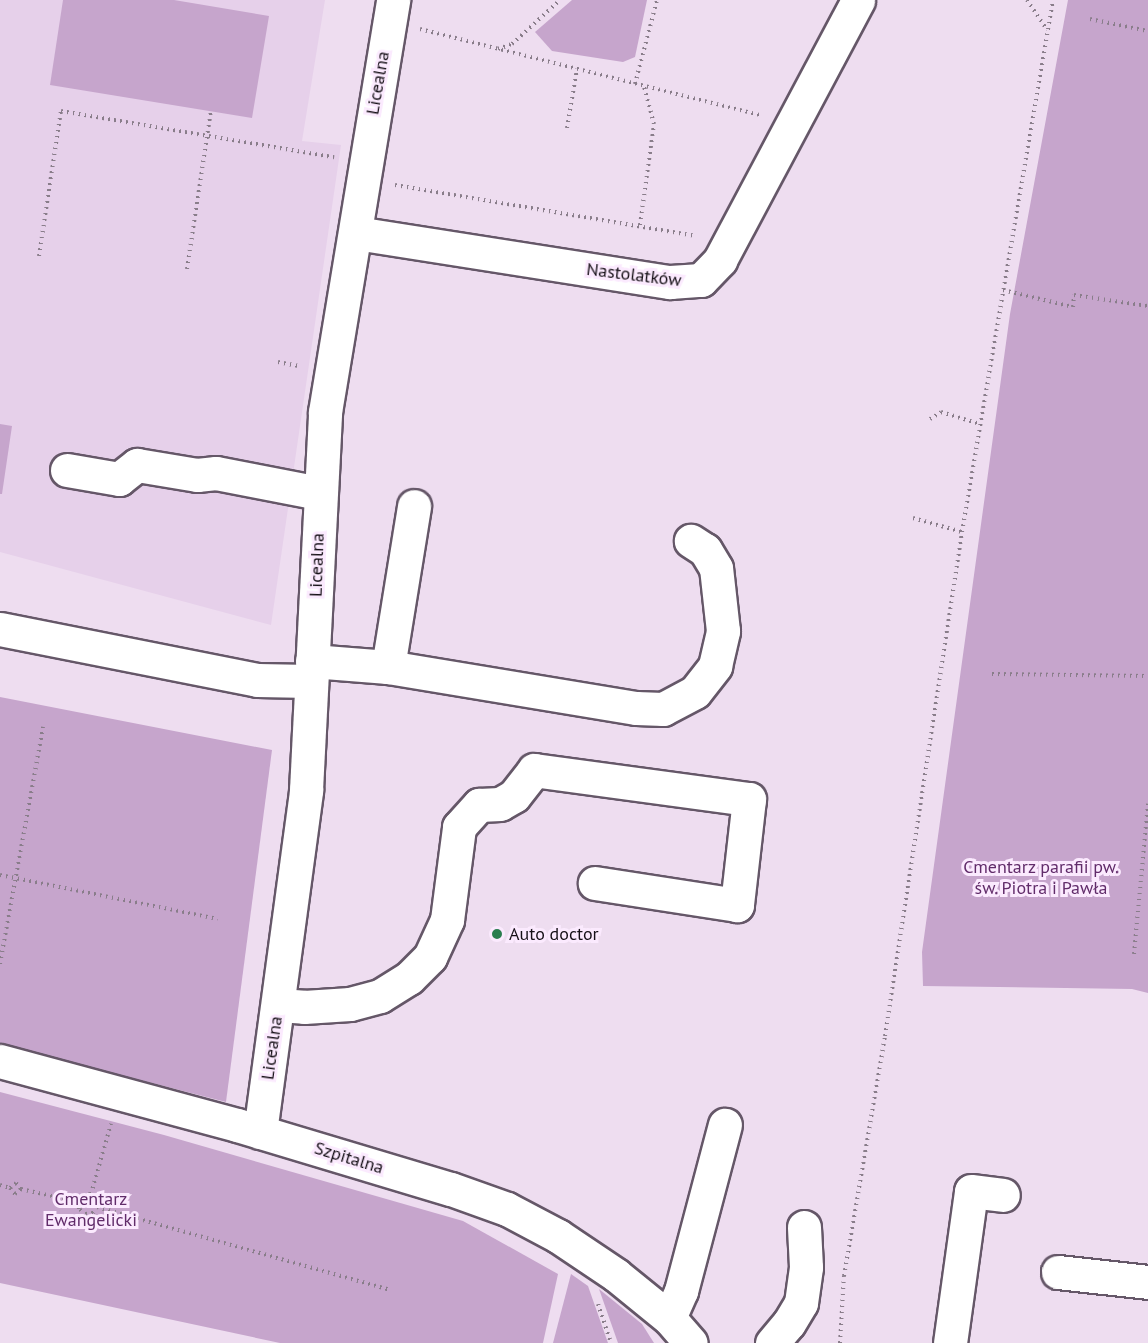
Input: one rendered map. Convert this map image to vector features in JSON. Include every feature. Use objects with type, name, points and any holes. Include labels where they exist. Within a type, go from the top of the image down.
[{"type":"street","name":"Licealna","points":[[260,1132],[306,790],[319,493],[325,412],[356,233],[367,146],[393,0]]},
{"type":"street","name":"Nastolatków","points":[[356,233],[670,282],[701,280],[720,260],[858,0]]},
{"type":"street","points":[[67,470],[119,479],[137,465],[198,476],[216,473],[319,493]]},
{"type":"street","points":[[388,666],[414,506]]},
{"type":"street","points":[[0,629],[257,680],[312,671],[388,666],[636,708],[663,709],[695,692],[715,666],[723,631],[716,568],[705,550],[691,541]]},
{"type":"street","points":[[278,1005],[304,1007],[350,1004],[380,996],[409,978],[430,957],[447,920],[459,827],[479,805],[500,804],[514,796],[534,770],[749,799],[737,905],[595,883]]},
{"type":"street","name":"Szpitalna","points":[[0,1061],[260,1132],[451,1189],[507,1209],[558,1236],[596,1262],[670,1330],[691,1343]]},
{"type":"street","points":[[670,1330],[725,1125]]},
{"type":"street","points":[[950,1343],[970,1191],[1003,1194]]},
{"type":"street","points":[[772,1343],[789,1323],[801,1303],[806,1267],[804,1227]]},
{"type":"street","points":[[1058,1272],[1148,1282]]},
{"type":"path","points":[[497,49],[512,44],[560,0]]},
{"type":"path","points":[[635,84],[657,0]]},
{"type":"path","points":[[1027,0],[1047,30]]},
{"type":"path","points":[[840,1343],[844,1276],[886,1025],[962,532],[1053,0]]},
{"type":"path","points":[[1090,19],[1148,30]]},
{"type":"path","points":[[416,28],[766,116]]},
{"type":"path","points":[[567,128],[577,69]]},
{"type":"path","points":[[640,225],[654,124],[644,86]]},
{"type":"path","points":[[39,256],[61,111],[338,158]]},
{"type":"path","points":[[187,268],[212,111]]},
{"type":"path","points":[[386,183],[701,237]]},
{"type":"path","points":[[1003,290],[1073,307],[1074,295],[1148,306]]},
{"type":"path","points":[[930,419],[941,412],[980,424]]},
{"type":"path","points":[[913,518],[962,532]]},
{"type":"path","points":[[992,674],[1148,676]]},
{"type":"path","points":[[0,964],[42,727]]},
{"type":"path","points":[[1134,954],[1148,804]]},
{"type":"path","points":[[0,875],[218,919]]},
{"type":"path","points":[[112,1122],[91,1194],[97,1207],[390,1290]]},
{"type":"path","points":[[10,1188],[16,1183],[21,1189],[78,1202]]},
{"type":"path","points":[[0,1185],[10,1188],[15,1194],[21,1189]]},
{"type":"path","points":[[91,1194],[83,1196],[78,1202],[79,1209],[86,1215],[93,1213],[97,1207]]},
{"type":"path","points":[[597,1300],[611,1343]]},
{"type":"shaded area","points":[[0,0],[325,0],[302,141],[341,145],[271,625],[0,552]]},
{"type":"green space","points":[[63,0],[174,0],[269,16],[252,118],[50,85]]},
{"type":"green space","points":[[572,0],[647,0],[635,57],[623,62],[552,51],[535,32]]},
{"type":"green space","name":"Cmentarz parafii pw. św. Piotra i Pawła","points":[[1068,0],[1148,0],[1148,993],[1132,989],[923,986],[922,952],[1010,314]]},
{"type":"green space","points":[[0,424],[12,426],[2,494],[0,494]]},
{"type":"green space","points":[[0,697],[272,750],[226,1102],[0,1044]]},
{"type":"green space","name":"Cmentarz Ewangelicki","points":[[0,1092],[164,1135],[463,1221],[558,1274],[543,1343],[280,1343],[0,1283]]},
{"type":"green space","points":[[571,1274],[588,1286],[608,1343],[553,1343]]},
{"type":"green space","points":[[599,1289],[642,1324],[654,1343],[618,1343]]},
{"type":"place","name":"Auto doctor","points":[[497,934]]}]
